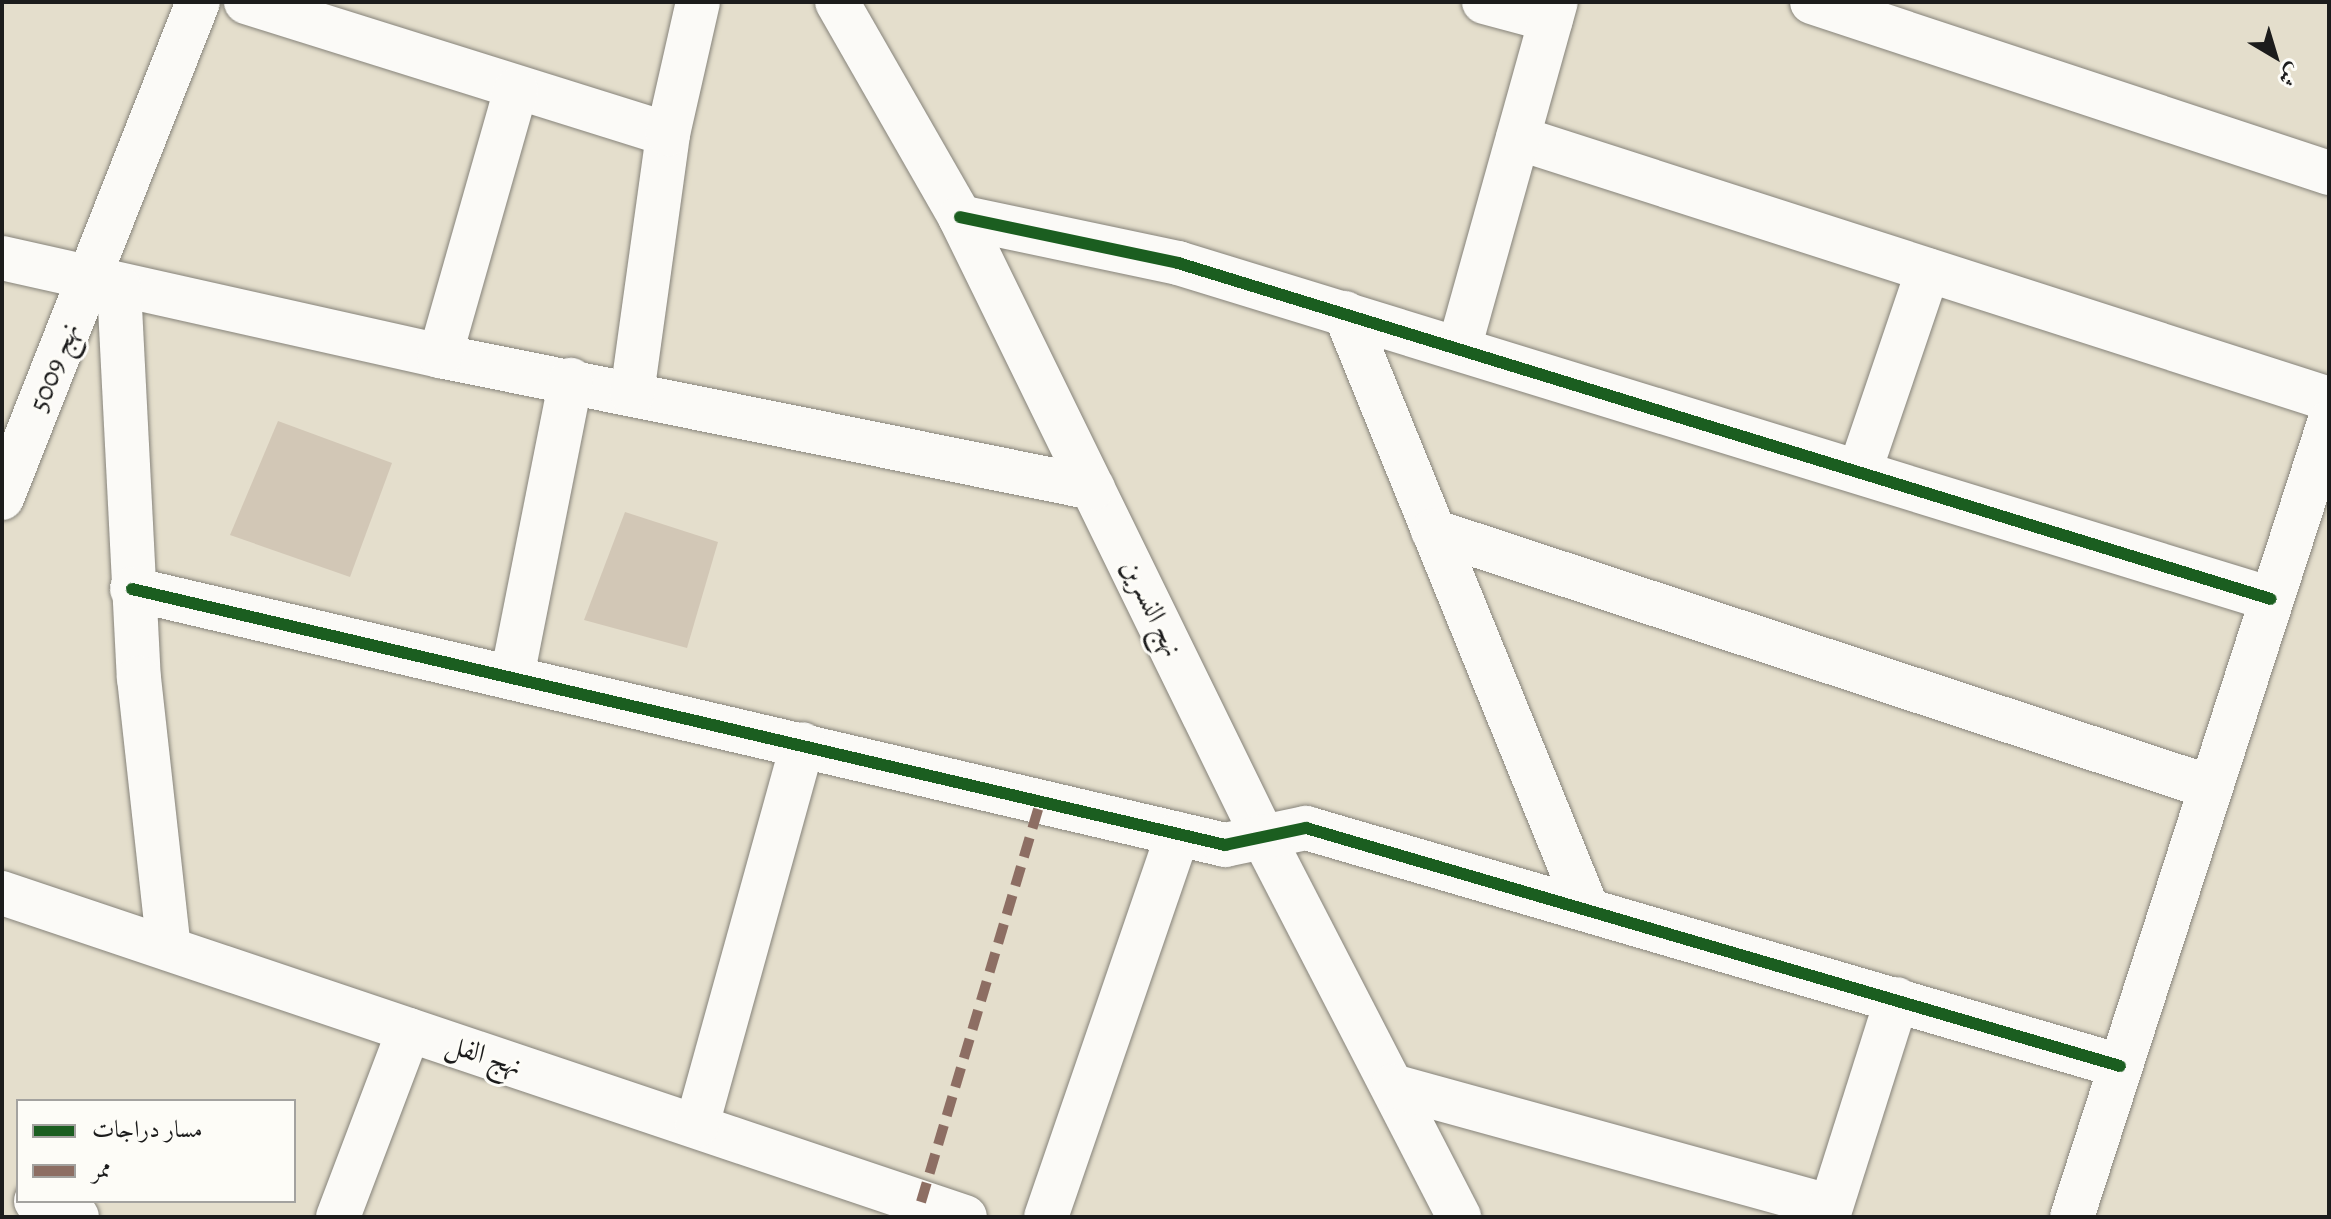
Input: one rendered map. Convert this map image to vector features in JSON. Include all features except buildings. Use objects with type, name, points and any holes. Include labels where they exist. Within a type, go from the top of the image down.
[{"type":"street","name":"نهج 5009","points":[[2,498],[103,283],[198,2]]},
{"type":"street","points":[[246,2],[516,90],[668,134]]},
{"type":"street","points":[[632,394],[668,134],[698,2]]},
{"type":"street","name":"نهج النسرين","points":[[837,2],[960,217],[1263,837],[1459,1217]]},
{"type":"street","points":[[1460,345],[1553,11],[1484,2]]},
{"type":"street","points":[[1812,2],[2329,173]]},
{"type":"street","points":[[440,356],[516,90]]},
{"type":"street","points":[[1518,138],[2329,399]]},
{"type":"street","points":[[960,217],[1178,263],[1460,345],[2271,599]]},
{"type":"street","points":[[2,258],[440,356],[571,380],[1093,488]]},
{"type":"street","points":[[1860,470],[1928,270]]},
{"type":"street","points":[[103,283],[169,948]]},
{"type":"street","points":[[1345,313],[1586,906]]},
{"type":"street","points":[[512,677],[571,380]]},
{"type":"street","points":[[2072,1217],[2271,599],[2318,498],[2329,423]]},
{"type":"street","points":[[1433,531],[2210,787]]},
{"type":"street","points":[[132,589],[1225,845],[1306,828],[1586,906],[2120,1066]]},
{"type":"street","points":[[697,1125],[803,744]]},
{"type":"street","points":[[1046,1217],[1178,834]]},
{"type":"street","name":"نهج الفل","points":[[2,893],[965,1217]]},
{"type":"street","points":[[1393,1086],[1829,1212],[1897,999]]},
{"type":"street","points":[[338,1217],[409,1030]]},
{"type":"street","points":[[41,1203],[77,1217]]},
{"type":"marked path","points":[[921,1202],[1041,799]]},
{"type":"cycle path","points":[[960,217],[1178,263],[2271,599]]},
{"type":"cycle path","points":[[132,589],[1225,845],[1306,828],[2120,1066]]}]
